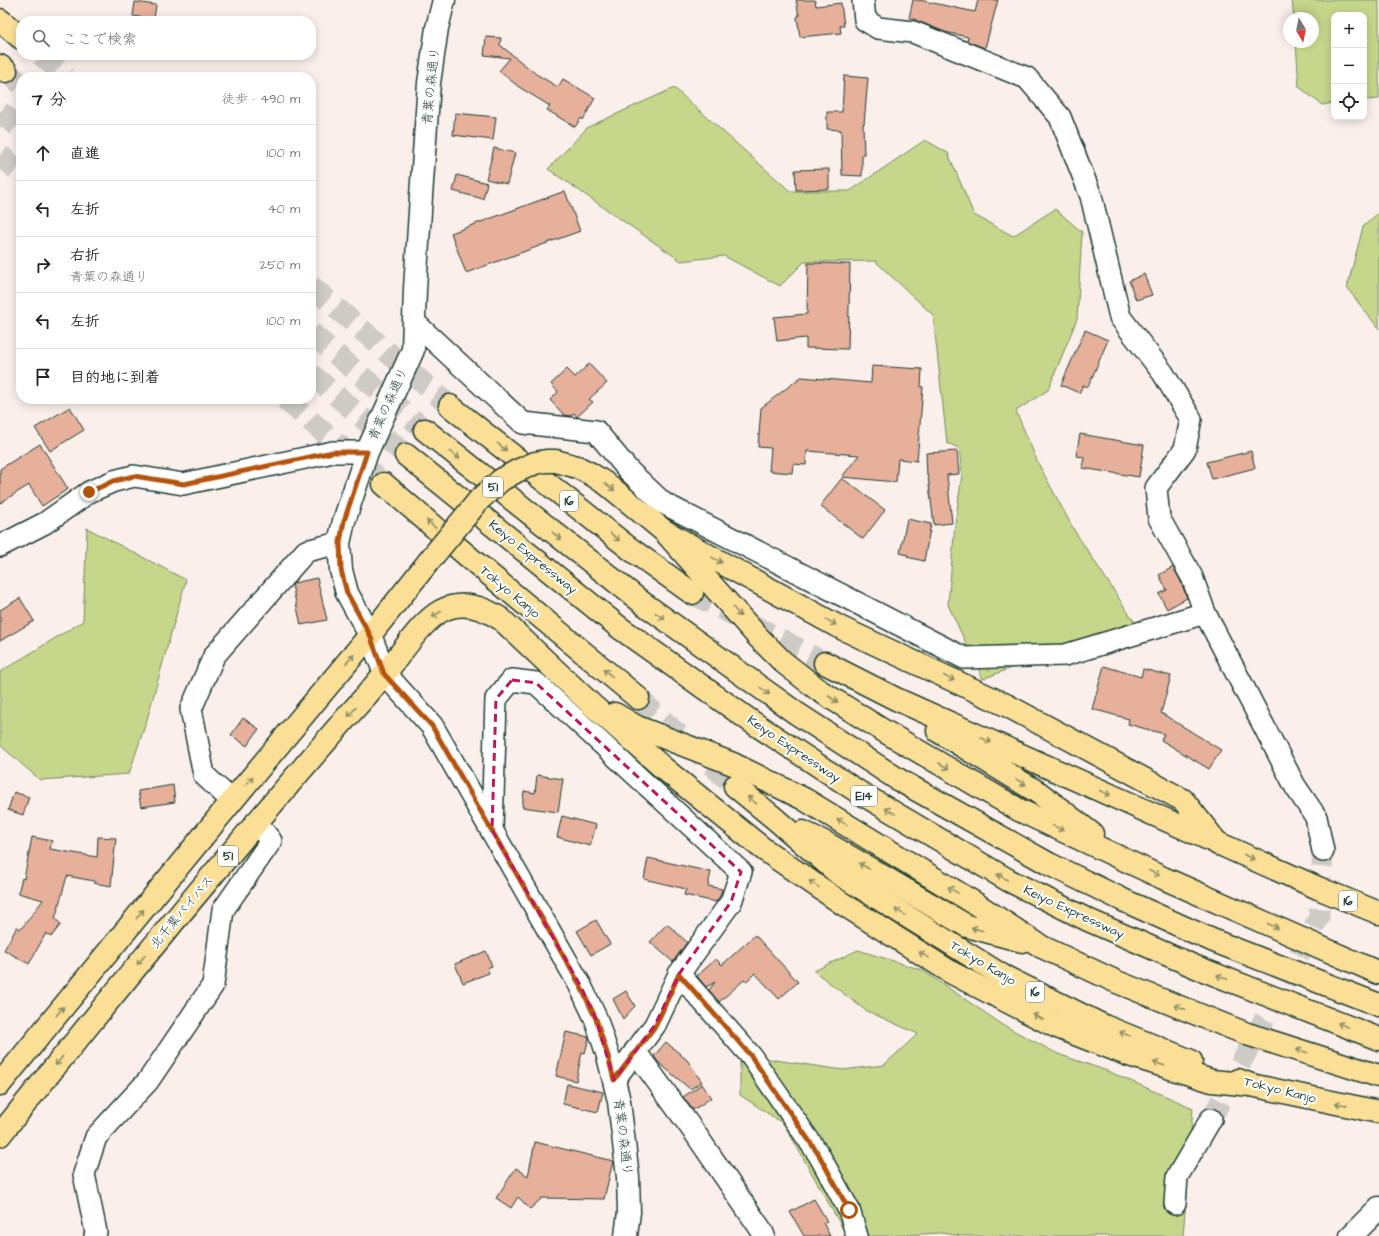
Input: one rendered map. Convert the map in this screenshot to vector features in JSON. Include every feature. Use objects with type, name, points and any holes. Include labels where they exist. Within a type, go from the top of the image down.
[{"type":"highway","points":[[0,20],[16,34]]},
{"type":"highway","name":"16","points":[[450,406],[629,548],[692,593]]},
{"type":"highway","name":"E14","points":[[425,430],[644,604],[796,713],[899,780],[1049,864],[1123,900],[1214,941],[1379,1005]]},
{"type":"highway","name":"Keiyo Expressway","points":[[406,455],[620,628],[752,722],[876,803],[1008,880],[1088,920],[1196,967],[1379,1039]]},
{"type":"highway","name":"51","points":[[0,1084],[370,635],[479,500],[501,480],[534,463],[556,461],[577,467],[608,485],[664,531]]},
{"type":"highway","name":"Tokyo Kanjo","points":[[384,484],[471,559],[638,698]]},
{"type":"highway","points":[[664,531],[839,627],[1006,705],[1183,800],[1218,844]]},
{"type":"highway","points":[[664,531],[759,638],[783,662],[820,691],[884,731],[1019,810],[1163,878],[1379,973]]},
{"type":"highway","name":"北千葉バイパス","points":[[0,1135],[94,1018],[256,822],[384,674],[428,620],[442,610],[457,606],[474,606],[490,612],[510,626],[592,705]]},
{"type":"highway","name":"16","points":[[825,663],[896,699],[1218,844],[1379,913]]},
{"type":"highway","points":[[896,699],[912,714],[1039,793],[1119,856]]},
{"type":"highway","points":[[592,705],[613,713],[637,727],[733,764],[804,799],[976,904],[1042,947],[1117,982],[1247,1034],[1379,1076]]},
{"type":"highway","points":[[592,705],[662,767],[762,848],[843,904],[952,973],[1055,1026],[1129,1055],[1212,1081],[1251,1085]]},
{"type":"highway","name":"Tokyo Kanjo","points":[[735,786],[839,874],[1003,976],[1104,1026],[1251,1085],[1379,1112]]},
{"type":"highway","points":[[774,818],[826,843],[967,926],[1042,947]]},
{"type":"street","name":"青葉の森通り","points":[[444,0],[437,28],[430,84],[421,196],[413,350],[367,452],[344,521],[340,542],[341,570],[347,593],[370,635],[384,674],[432,726],[580,985],[596,1019],[614,1080],[624,1133],[628,1177],[629,1212],[626,1236]]},
{"type":"street","points":[[863,0],[865,20],[878,28],[913,32],[1027,78],[1060,117],[1091,196],[1120,317],[1163,373],[1191,419],[1185,449],[1156,488],[1159,518],[1192,577],[1205,614],[1295,786],[1316,817],[1323,851]]},
{"type":"street","points":[[414,322],[523,423],[596,431],[629,471],[662,503],[964,658],[1065,654],[1205,614]]},
{"type":"street","points":[[0,546],[45,523],[89,492],[114,481],[134,476],[184,484],[333,452],[367,452]]},
{"type":"street","points":[[232,801],[204,775],[191,710],[214,656],[306,551],[340,542]]},
{"type":"street","points":[[492,830],[496,699],[512,680],[536,683],[741,872],[731,902],[679,974],[656,1025],[614,1080]]},
{"type":"street","points":[[95,1236],[96,1232],[84,1174],[96,1136],[148,1081],[214,985],[223,910],[271,841],[256,822]]},
{"type":"street","points":[[679,974],[751,1056],[819,1155],[849,1210],[857,1236]]},
{"type":"street","points":[[635,1051],[698,1136],[764,1236]]},
{"type":"street","points":[[1175,1204],[1177,1177],[1211,1119]]},
{"type":"street","points":[[1351,1236],[1379,1208]]},
{"type":"highlighted area","points":[[512,680],[536,683],[741,872],[731,902],[679,974],[655,1025],[614,1080],[596,1019],[580,985],[492,830],[496,699]]},
{"type":"green space","points":[[1292,0],[1379,0],[1379,99],[1367,100],[1367,12],[1331,12],[1331,104],[1322,105],[1299,87],[1296,48],[1319,48],[1319,12],[1293,12]]},
{"type":"green space","points":[[674,88],[790,191],[850,191],[925,140],[948,153],[974,215],[1013,236],[1055,209],[1082,232],[1077,319],[1048,390],[1016,411],[1038,463],[1074,530],[1135,623],[1076,642],[983,679],[948,605],[955,524],[962,475],[959,448],[947,443],[933,315],[875,261],[804,262],[780,286],[724,256],[681,261],[548,169],[588,127]]},
{"type":"green space","points":[[1379,212],[1379,329],[1347,288],[1363,227]]},
{"type":"green space","points":[[87,528],[186,580],[147,719],[129,774],[40,780],[0,745],[0,672],[83,621]]},
{"type":"green space","points":[[858,950],[922,970],[1003,1025],[1058,1054],[1110,1072],[1193,1108],[1183,1236],[963,1236],[940,1233],[889,1236],[847,1236],[784,1124],[740,1095],[740,1062],[762,1058],[843,1070],[884,1065],[918,1034],[865,1010],[814,971]]},
{"type":"building","points":[[796,0],[815,0],[816,6],[841,3],[844,26],[840,26],[841,33],[800,37],[797,17],[799,16]]},
{"type":"building","points":[[913,0],[975,12],[978,0],[998,0],[985,48],[967,41],[968,37],[945,32],[915,19],[909,18]]},
{"type":"building","points":[[135,2],[156,5],[154,16],[133,16]]},
{"type":"building","points":[[486,37],[501,38],[500,45],[536,74],[558,87],[563,79],[595,98],[583,120],[581,118],[575,127],[547,110],[550,106],[519,87],[499,71],[510,58],[484,55]]},
{"type":"building","points":[[844,76],[868,78],[863,124],[864,154],[862,154],[862,176],[842,175],[841,130],[827,129],[827,112],[842,112]]},
{"type":"building","points":[[455,113],[496,117],[493,140],[453,135]]},
{"type":"building","points":[[494,148],[515,153],[507,184],[486,179]]},
{"type":"building","points":[[829,169],[829,189],[796,190],[795,170]]},
{"type":"building","points":[[457,175],[487,183],[483,199],[453,191]]},
{"type":"building","points":[[565,191],[580,231],[466,273],[451,233]]},
{"type":"building","points":[[808,263],[850,264],[848,349],[806,348],[806,338],[777,341],[774,317],[807,314]]},
{"type":"building","points":[[1144,274],[1152,295],[1136,300],[1129,281]]},
{"type":"building","points":[[1085,330],[1108,340],[1088,387],[1083,385],[1079,393],[1061,385]]},
{"type":"building","points":[[589,364],[607,383],[589,399],[593,402],[577,417],[574,413],[571,416],[564,415],[550,400],[558,392],[551,384],[567,369],[575,377]]},
{"type":"building","points":[[872,366],[922,369],[921,387],[923,387],[917,461],[898,459],[896,482],[842,477],[859,455],[807,451],[806,465],[793,464],[792,473],[769,471],[771,448],[758,447],[761,408],[801,377],[871,383]]},
{"type":"building","points":[[70,407],[84,430],[50,451],[35,428]]},
{"type":"building","points":[[1080,434],[1144,445],[1139,477],[1082,468],[1084,457],[1076,456]]},
{"type":"building","points":[[40,444],[68,489],[42,506],[29,485],[0,503],[0,469]]},
{"type":"building","points":[[957,451],[959,474],[947,475],[952,523],[934,525],[927,476],[926,453]]},
{"type":"building","points":[[1251,451],[1255,468],[1212,479],[1207,462]]},
{"type":"building","points":[[842,478],[885,510],[863,539],[820,506]]},
{"type":"building","points":[[907,519],[931,524],[924,561],[907,557],[908,555],[900,553]]},
{"type":"building","points":[[1173,567],[1187,598],[1167,609],[1159,594],[1167,590],[1159,575]]},
{"type":"building","points":[[317,578],[327,620],[301,625],[292,585],[294,583]]},
{"type":"building","points":[[20,598],[34,621],[0,641],[0,610]]},
{"type":"building","points":[[1104,666],[1141,677],[1143,669],[1171,676],[1161,713],[1221,750],[1209,769],[1161,740],[1164,734],[1128,724],[1129,719],[1092,709]]},
{"type":"building","points":[[243,718],[259,729],[247,746],[231,735]]},
{"type":"building","points":[[537,775],[563,779],[558,812],[522,807],[524,791],[535,793]]},
{"type":"building","points":[[173,785],[175,802],[141,807],[138,791]]},
{"type":"building","points":[[14,792],[29,797],[23,815],[8,810]]},
{"type":"building","points":[[562,816],[596,825],[590,846],[557,837]]},
{"type":"building","points":[[32,837],[52,841],[50,849],[97,857],[98,837],[116,838],[111,886],[67,876],[55,919],[61,924],[51,937],[46,933],[29,964],[4,950],[17,927],[21,929],[43,900],[18,893],[22,878],[24,879]]},
{"type":"building","points":[[648,858],[711,872],[708,886],[722,889],[720,896],[716,902],[684,895],[686,889],[644,879]]},
{"type":"building","points":[[596,920],[610,944],[591,955],[577,931]]},
{"type":"building","points":[[667,924],[687,942],[673,962],[650,942]]},
{"type":"building","points":[[755,935],[798,982],[779,999],[755,973],[746,982],[744,980],[719,1002],[709,990],[715,982],[706,987],[697,976],[716,959],[722,965]]},
{"type":"building","points":[[486,951],[492,966],[487,968],[489,973],[463,983],[455,964]]},
{"type":"building","points":[[626,991],[635,1006],[623,1019],[613,999]]},
{"type":"building","points":[[566,1032],[589,1037],[585,1053],[582,1052],[576,1081],[556,1076]]},
{"type":"building","points":[[666,1042],[687,1060],[702,1082],[690,1089],[658,1062],[654,1056]]},
{"type":"building","points":[[567,1084],[603,1092],[598,1112],[563,1104]]},
{"type":"building","points":[[702,1084],[711,1098],[693,1110],[683,1097]]},
{"type":"building","points":[[535,1142],[613,1161],[604,1199],[542,1198],[530,1209],[518,1197],[511,1208],[496,1198],[516,1168],[528,1176]]},
{"type":"building","points":[[814,1199],[827,1221],[823,1223],[830,1236],[804,1236],[790,1212]]},
{"type":"tunnel","points":[[47,60],[61,72]]},
{"type":"tunnel","points":[[6,71],[16,80]]},
{"type":"tunnel","points":[[0,112],[16,125]]},
{"type":"tunnel","points":[[0,155],[16,169]]},
{"type":"tunnel","points":[[316,290],[450,406]]},
{"type":"tunnel","points":[[316,337],[425,430]]},
{"type":"tunnel","points":[[316,378],[406,455]]},
{"type":"tunnel","points":[[291,404],[384,484]]},
{"type":"tunnel","points":[[692,593],[825,663]]},
{"type":"tunnel","points":[[638,698],[735,786]]},
{"type":"tunnel","points":[[1211,1119],[1319,917],[1323,851]]},
{"type":"route","points":[[89,492],[114,481],[134,476],[184,484],[333,452],[367,452],[344,521],[340,542],[341,570],[347,593],[370,635],[384,674],[432,726],[580,985],[596,1019],[614,1080],[656,1025],[679,974],[751,1056],[819,1155],[849,1210]]}]
